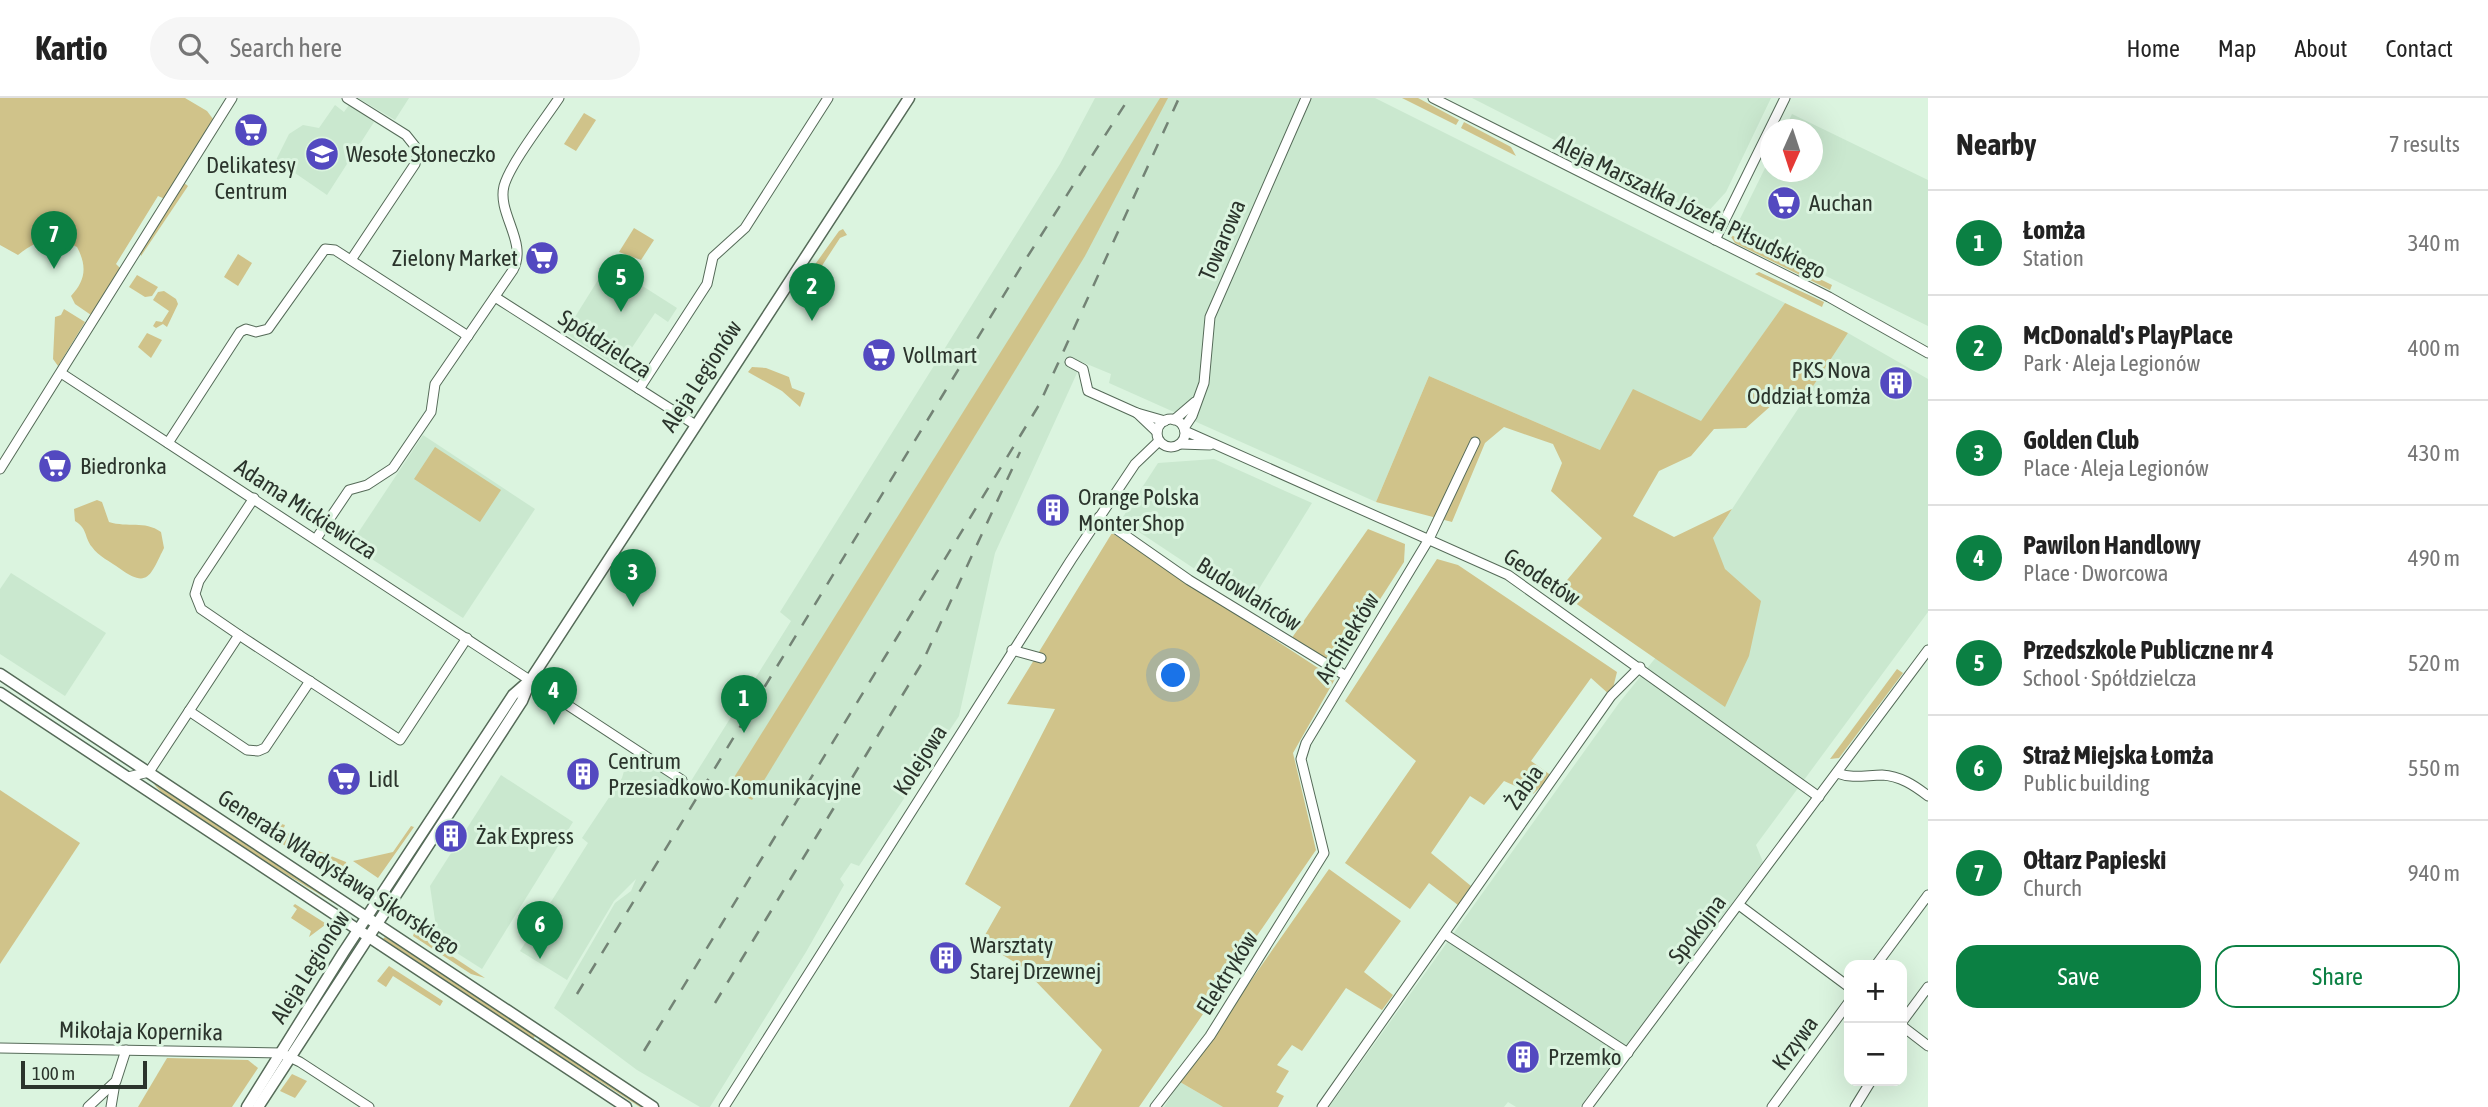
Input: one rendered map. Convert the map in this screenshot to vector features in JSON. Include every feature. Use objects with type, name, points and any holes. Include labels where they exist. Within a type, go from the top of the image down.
[{"type":"main road","name":"Aleja Legionów","points":[[247,1107],[371,937],[522,701],[531,679],[909,98]]},
{"type":"main road","name":"Generała Władysława Sikorskiego","points":[[0,674],[653,1107]]},
{"type":"main road","name":"Aleja Legionów","points":[[258,1107],[358,929],[513,695],[531,679]]},
{"type":"main road","name":"Generała Władysława Sikorskiego","points":[[0,692],[626,1107]]},
{"type":"street","points":[[0,468],[232,98]]},
{"type":"street","points":[[347,98],[406,135],[416,146],[418,155],[352,260]]},
{"type":"street","points":[[316,539],[349,490],[367,485],[393,468],[431,412],[435,384],[513,270],[518,255],[505,203],[504,185],[559,98]]},
{"type":"street","points":[[639,389],[708,284],[713,257],[745,228],[828,98]]},
{"type":"street","name":"Towarowa","points":[[1180,444],[1204,383],[1211,314],[1306,98]]},
{"type":"street","name":"Aleja Marszałka Józefa Piłsudskiego","points":[[1433,98],[1864,316],[1928,352]]},
{"type":"street","points":[[1715,240],[1785,98]]},
{"type":"street","points":[[169,443],[243,330],[268,329],[325,249],[335,250],[352,260],[468,336]]},
{"type":"street","name":"Spółdzielcza","points":[[495,297],[694,425]]},
{"type":"street","points":[[1070,362],[1083,369],[1088,391],[1137,413],[1169,420],[1212,446]]},
{"type":"street","name":"Adama Mickiewicza","points":[[61,373],[682,780]]},
{"type":"street","name":"Kolejowa","points":[[723,1107],[1099,517],[1169,420],[1195,402]]},
{"type":"street","points":[[1137,413],[1167,447],[1180,444],[1212,446]]},
{"type":"street","name":"Architektów","points":[[1324,853],[1301,759],[1306,743],[1429,540],[1475,442]]},
{"type":"street","name":"Geodetów","points":[[1212,446],[1508,575],[1819,797]]},
{"type":"street","points":[[254,498],[197,585],[194,594],[201,609],[239,635],[400,740],[467,638]]},
{"type":"street","name":"Budowlańców","points":[[1099,517],[1189,580],[1346,676]]},
{"type":"street","points":[[128,777],[149,772],[239,635]]},
{"type":"street","points":[[1012,650],[1041,658]]},
{"type":"street","name":"Spokojna","points":[[1587,1107],[1926,658]]},
{"type":"street","name":"Żabia","points":[[1322,1107],[1611,696],[1640,667]]},
{"type":"street","points":[[189,711],[247,750],[258,751],[265,748],[310,681]]},
{"type":"street","points":[[149,772],[154,794]]},
{"type":"street","points":[[1838,773],[1850,777],[1891,776],[1911,783],[1928,796]]},
{"type":"street","name":"Elektryków","points":[[1155,1107],[1210,1036],[1324,853]]},
{"type":"street","points":[[1880,960],[1928,895]]},
{"type":"street","points":[[1739,905],[1844,983]]},
{"type":"street","points":[[1445,933],[1628,1053]]},
{"type":"street","points":[[1904,1023],[1928,986]]},
{"type":"street","name":"Krzywa","points":[[1772,1107],[1844,1009]]},
{"type":"street","points":[[1907,1030],[1928,1046]]},
{"type":"street","name":"Mikołaja Kopernika","points":[[0,1048],[286,1056]]},
{"type":"street","points":[[111,1107],[126,1050]]},
{"type":"street","points":[[286,1056],[369,1107]]},
{"type":"street","points":[[88,1107],[116,1081]]},
{"type":"street","points":[[1855,1107],[1868,1086]]},
{"type":"shaded area","points":[[0,98],[185,98],[207,111],[213,119],[165,199],[158,196],[116,264],[120,268],[91,315],[75,304],[71,296],[80,284],[83,273],[77,247],[60,241],[46,240],[32,245],[18,255],[0,245]]},
{"type":"shaded area","points":[[358,98],[409,98],[395,120]]},
{"type":"shaded area","points":[[1095,98],[1375,98],[1785,303],[1701,422],[1600,450],[1429,376],[1376,502],[1109,383],[1111,374],[1082,362],[995,553],[959,716],[859,866],[851,863],[840,879],[844,885],[806,952],[710,1107],[700,1107],[637,1070],[554,1008],[615,903],[631,891],[636,879],[614,901],[567,980],[520,951],[588,843],[582,838],[622,778],[626,764],[631,760],[641,759],[686,789],[791,621],[780,612],[1060,164]]},
{"type":"shaded area","points":[[1160,98],[1168,98],[1085,256],[752,800],[728,787]]},
{"type":"shaded area","points":[[1402,98],[1418,98],[1459,120],[1456,125]]},
{"type":"shaded area","points":[[1472,98],[1771,98],[1726,192],[1704,216]]},
{"type":"shaded area","points":[[335,105],[344,112],[349,105],[374,122],[327,195],[276,160],[289,134],[303,125],[319,128]]},
{"type":"shaded area","points":[[584,113],[596,120],[576,151],[564,144]]},
{"type":"shaded area","points":[[1792,114],[1802,119],[1790,119]]},
{"type":"shaded area","points":[[1464,122],[1511,147],[1516,156],[1461,128]]},
{"type":"shaded area","points":[[1823,129],[1928,180],[1928,326],[1734,231],[1760,178],[1760,182],[1823,182]]},
{"type":"shaded area","points":[[184,183],[188,186],[141,256],[140,252]]},
{"type":"shaded area","points":[[634,228],[654,240],[641,260],[619,252]]},
{"type":"shaded area","points":[[843,229],[847,235],[840,238],[814,278],[818,281],[814,296],[809,297],[801,284]]},
{"type":"shaded area","points":[[1729,234],[1832,285],[1830,290],[1735,243]]},
{"type":"shaded area","points":[[238,254],[252,263],[238,286],[224,277]]},
{"type":"shaded area","points":[[608,264],[677,308],[668,322],[655,313],[619,367],[565,333]]},
{"type":"shaded area","points":[[1759,272],[1824,302],[1822,307],[1755,274]]},
{"type":"shaded area","points":[[137,275],[158,287],[152,296],[145,297],[129,287]]},
{"type":"shaded area","points":[[164,291],[176,299],[178,304],[167,327],[163,324],[156,328],[153,326],[156,321],[162,322],[169,311],[153,300],[158,292]]},
{"type":"shaded area","points":[[1785,303],[1848,333],[1800,406],[1773,404],[1746,428],[1714,429],[1691,456],[1659,471],[1633,516],[1674,537],[1732,509],[1713,538],[1725,569],[1761,601],[1749,656],[1725,707],[1558,591],[1602,538],[1551,491],[1562,463],[1553,444],[1504,427],[1485,443],[1452,522],[1376,502],[1429,376],[1600,450],[1633,389],[1701,421]]},
{"type":"shaded area","points":[[64,309],[85,322],[58,366],[53,359],[55,317],[61,315]]},
{"type":"shaded area","points":[[147,333],[162,340],[151,358],[138,347]]},
{"type":"shaded area","points":[[1848,333],[1928,379],[1928,612],[1756,845],[1763,862],[1580,1107],[1516,1107],[1508,1102],[1504,1107],[1329,1107],[1619,703],[1657,656],[1713,538]]},
{"type":"shaded area","points":[[752,367],[766,368],[789,377],[792,388],[805,393],[800,407],[782,391],[748,372]]},
{"type":"shaded area","points":[[423,435],[535,509],[463,618],[350,545]]},
{"type":"shaded area","points":[[435,447],[501,490],[480,522],[414,479]]},
{"type":"shaded area","points":[[1214,459],[1312,503],[1249,605],[1121,520],[1158,463]]},
{"type":"shaded area","points":[[97,500],[102,502],[109,522],[148,526],[161,532],[164,548],[147,576],[136,578],[101,556],[75,521],[74,509]]},
{"type":"shaded area","points":[[1368,529],[1405,544],[1404,562],[1343,657],[1317,659],[1289,642]]},
{"type":"shaded area","points":[[1112,533],[1335,679],[1293,753],[1316,850],[1139,1107],[1069,1107],[1102,1050],[1021,966],[981,942],[1001,907],[965,884],[1055,709],[1007,704]]},
{"type":"shaded area","points":[[1437,559],[1458,565],[1617,672],[1611,696],[1591,678],[1531,761],[1552,776],[1533,794],[1504,781],[1484,805],[1470,796],[1431,853],[1471,886],[1458,905],[1429,883],[1410,909],[1345,863],[1416,761],[1345,701]]},
{"type":"shaded area","points":[[11,573],[106,633],[65,696],[0,654],[0,589]]},
{"type":"shaded area","points":[[1897,669],[1903,673],[1839,758],[1830,759]]},
{"type":"shaded area","points":[[501,775],[573,822],[482,969],[438,941],[430,886]]},
{"type":"shaded area","points":[[153,782],[335,900],[334,903],[206,825]]},
{"type":"shaded area","points":[[0,790],[80,843],[0,964]]},
{"type":"shaded area","points":[[278,823],[285,825],[283,830],[313,849],[307,859],[271,837],[271,832]]},
{"type":"shaded area","points":[[411,826],[414,827],[378,878],[353,861],[393,852]]},
{"type":"shaded area","points":[[316,850],[346,862],[350,885],[310,861]]},
{"type":"shaded area","points":[[1329,869],[1401,921],[1364,972],[1393,995],[1382,1010],[1346,988],[1302,1051],[1292,1045],[1277,1065],[1289,1071],[1276,1092],[1284,1096],[1278,1107],[1223,1107],[1180,1082]]},
{"type":"shaded area","points":[[295,904],[325,925],[309,937],[311,931],[291,918],[297,909],[293,906]]},
{"type":"shaded area","points":[[414,933],[485,978],[471,974],[413,936]]},
{"type":"shaded area","points":[[385,937],[537,1033],[533,1039],[383,939]]},
{"type":"shaded area","points":[[389,966],[443,1001],[440,1006],[393,976],[386,987],[377,981]]},
{"type":"shaded area","points":[[542,1036],[644,1107],[538,1042]]},
{"type":"shaded area","points":[[167,1058],[248,1060],[258,1068],[232,1107],[138,1107]]},
{"type":"shaded area","points":[[292,1074],[307,1081],[295,1098],[280,1091]]},
{"type":"shaded area","points":[[1180,1082],[1223,1107],[1164,1107]]},
{"type":"railway","points":[[577,994],[1024,262],[1129,98]]},
{"type":"railway","points":[[644,1051],[1039,405],[1179,98]]},
{"type":"railway","points":[[715,1003],[922,663],[1020,452]]},
{"type":"place","name":"Delikatesy Centrum","points":[[251,130]]},
{"type":"place","name":"Wesołe Słoneczko","points":[[322,154]]},
{"type":"place","name":"Auchan","points":[[1784,203]]},
{"type":"place","name":"Zielony Market","points":[[542,258]]},
{"type":"place","name":"Ołtarz Papieski","points":[[54,269]]},
{"type":"place","name":"Przedszkole Publiczne nr 4","points":[[621,312]]},
{"type":"place","name":"McDonald's PlayPlace","points":[[812,321]]},
{"type":"place","name":"Vollmart","points":[[879,355]]},
{"type":"place","name":"PKS Nova Oddział Łomża","points":[[1896,383]]},
{"type":"place","name":"Biedronka","points":[[55,466]]},
{"type":"place","name":"Orange Polska Monter Shop","points":[[1053,510]]},
{"type":"place","name":"Golden Club","points":[[633,607]]},
{"type":"place","name":"Pawilon Handlowy","points":[[554,725]]},
{"type":"place","name":"Łomża","points":[[744,733]]},
{"type":"place","name":"Centrum Przesiadkowo-Komunikacyjne","points":[[583,774]]},
{"type":"place","name":"Lidl","points":[[344,779]]},
{"type":"place","name":"Żak Express","points":[[451,836]]},
{"type":"place","name":"Warsztaty Starej Drzewnej","points":[[946,958]]},
{"type":"place","name":"Straż Miejska Łomża","points":[[540,959]]},
{"type":"place","name":"Przemko","points":[[1523,1057]]}]
